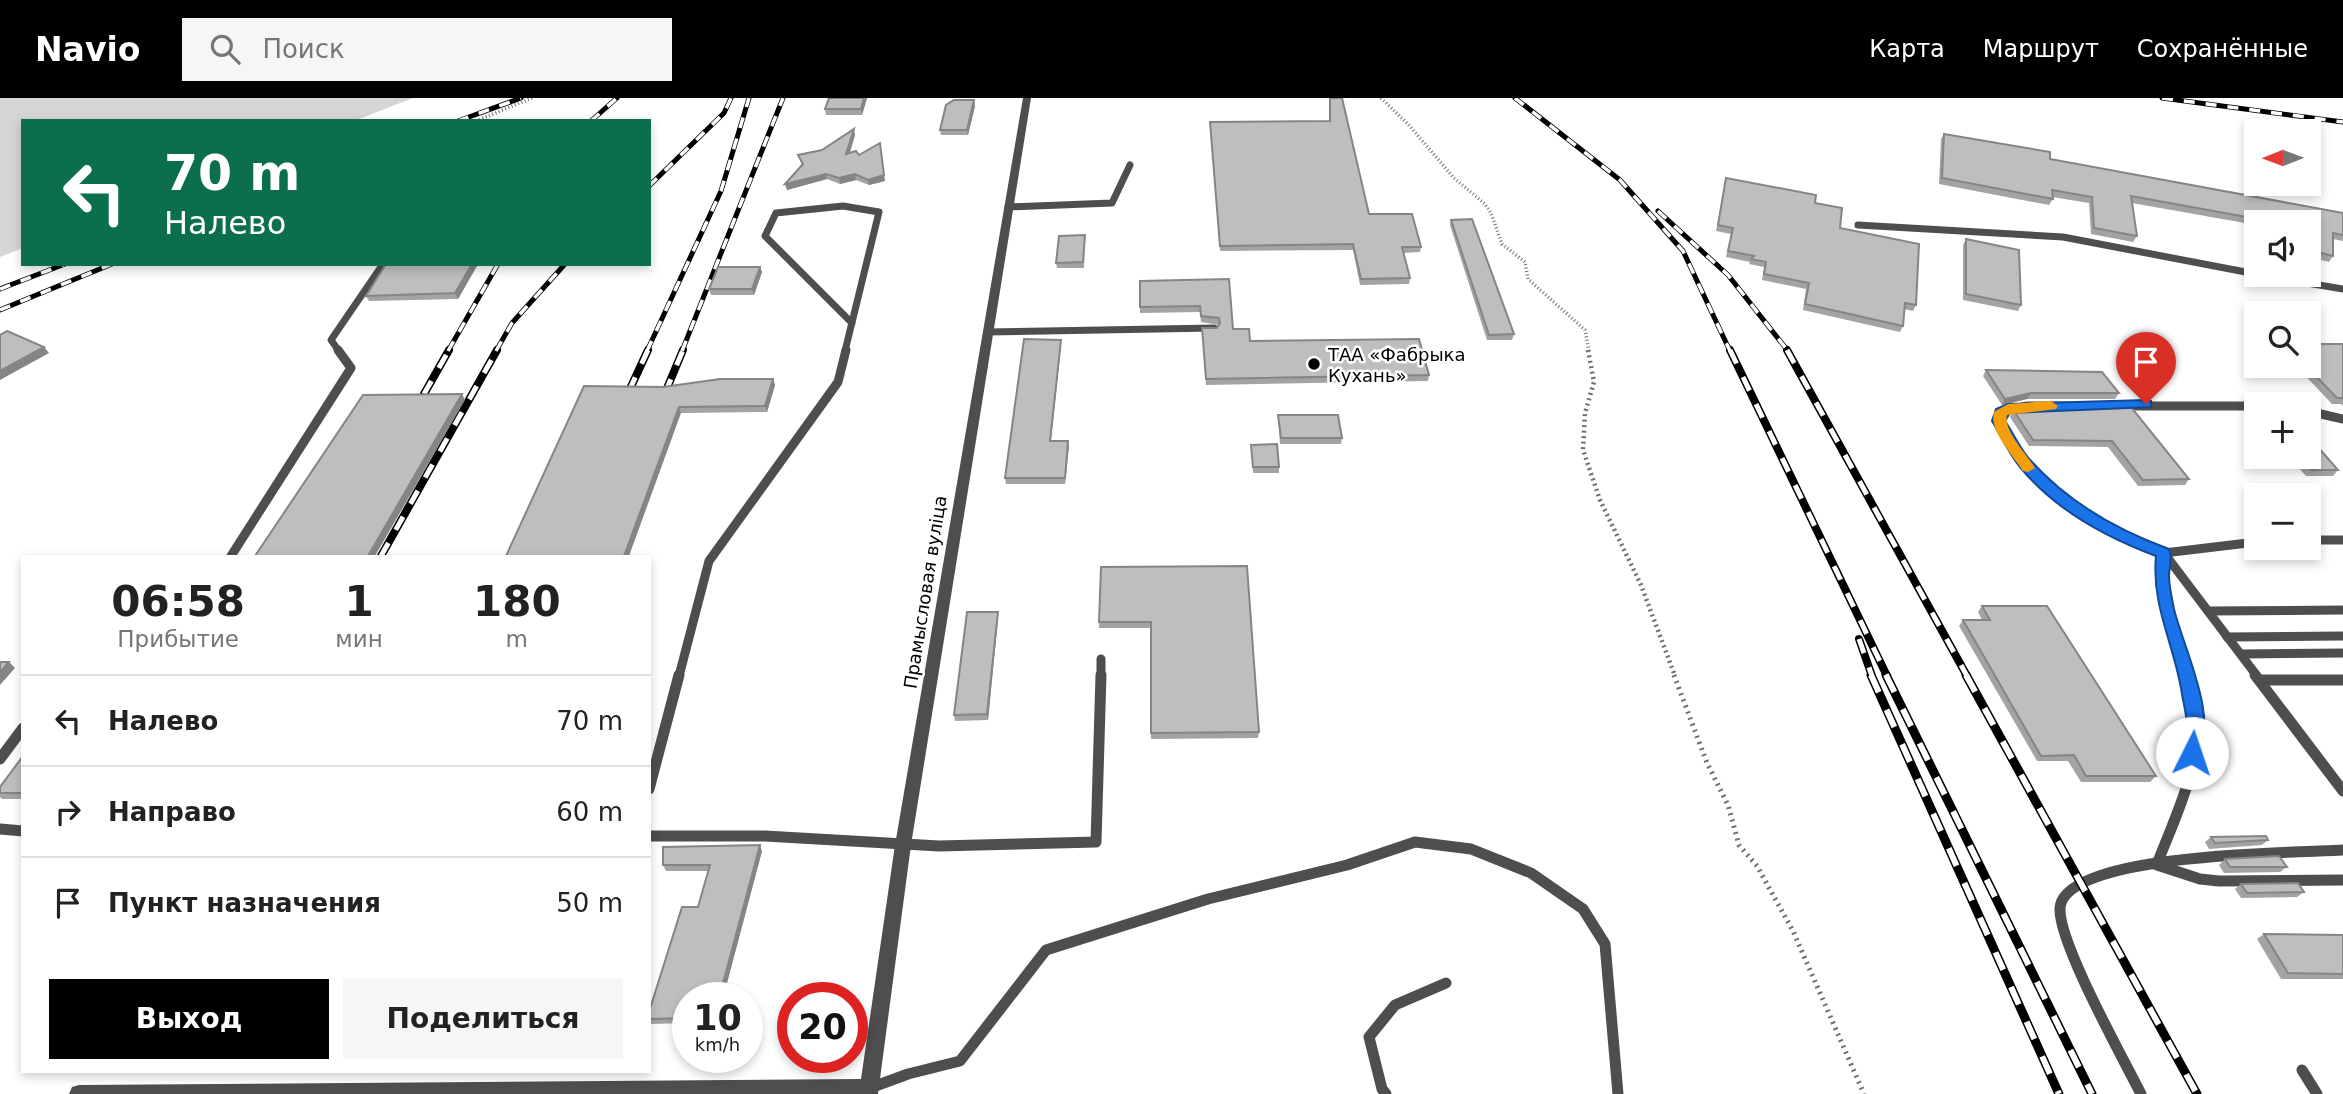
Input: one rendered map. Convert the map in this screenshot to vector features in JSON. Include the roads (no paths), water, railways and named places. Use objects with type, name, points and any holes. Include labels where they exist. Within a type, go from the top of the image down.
[{"type":"street","name":"Прамысловая вуліца","points":[[869,1091],[903,845],[1027,98]]},
{"type":"street","points":[[79,1094],[869,1091]]},
{"type":"lane","points":[[1009,207],[1112,203],[1130,165]]},
{"type":"lane","points":[[651,781],[709,561],[838,382],[879,212],[843,206],[775,214],[765,236],[852,323]]},
{"type":"lane","points":[[1858,225],[2063,237],[2244,271]]},
{"type":"lane","points":[[232,555],[351,368],[331,340],[382,266]]},
{"type":"lane","points":[[2321,285],[2343,289]]},
{"type":"lane","points":[[987,332],[1213,328]]},
{"type":"lane","points":[[2244,406],[2174,403],[2064,405],[2008,409],[2001,412],[1998,421],[2025,464],[2045,485],[2095,523],[2121,537],[2164,553],[2244,543]]},
{"type":"lane","points":[[2321,414],[2343,419]]},
{"type":"lane","points":[[2321,540],[2343,540]]},
{"type":"lane","points":[[2164,553],[2343,791]]},
{"type":"lane","points":[[2157,864],[2188,776],[2196,730],[2190,689],[2166,609],[2161,578],[2164,553]]},
{"type":"lane","points":[[2207,611],[2343,610]]},
{"type":"lane","points":[[2227,636],[2343,636]]},
{"type":"lane","points":[[2241,654],[2343,653]]},
{"type":"lane","points":[[651,835],[765,836],[903,845],[1096,842],[1101,659]]},
{"type":"lane","points":[[2261,680],[2343,680]]},
{"type":"lane","points":[[0,760],[21,730]]},
{"type":"lane","points":[[0,829],[21,831]]},
{"type":"lane","points":[[869,1091],[908,1074],[960,1061],[1046,950],[1208,899],[1347,865],[1415,842],[1471,849],[1531,873],[1583,909],[1605,944],[1618,1094]]},
{"type":"lane","points":[[2141,1094],[2066,940],[2060,919],[2061,901],[2071,888],[2157,864],[2213,855],[2343,850]]},
{"type":"lane","points":[[2157,864],[2200,879],[2219,881],[2343,880]]},
{"type":"lane","points":[[1386,1094],[1382,1089],[1369,1037],[1395,1005],[1446,983]]},
{"type":"lane","points":[[2302,1070],[2316,1094]]},
{"type":"railway","points":[[463,119],[521,98]]},
{"type":"railway","points":[[593,119],[617,98]]},
{"type":"railway","points":[[651,184],[724,113],[731,98]]},
{"type":"railway","points":[[647,351],[721,191],[749,98]]},
{"type":"railway","points":[[682,351],[783,98]]},
{"type":"railway","points":[[1515,98],[1620,180],[1683,251],[1730,351]]},
{"type":"railway","points":[[2162,98],[2343,122]]},
{"type":"railway","points":[[1658,211],[1728,275],[1788,351]]},
{"type":"railway","points":[[0,289],[60,266]]},
{"type":"railway","points":[[0,310],[107,266]]},
{"type":"railway","points":[[448,351],[497,266]]},
{"type":"railway","points":[[496,351],[512,323],[563,266]]},
{"type":"railway","points":[[424,394],[449,350]]},
{"type":"railway","points":[[382,555],[497,350]]},
{"type":"railway","points":[[629,391],[648,350]]},
{"type":"railway","points":[[665,393],[683,350]]},
{"type":"railway","points":[[1730,350],[1887,676]]},
{"type":"railway","points":[[1787,350],[1967,676]]},
{"type":"railway","points":[[1859,639],[1872,676]]},
{"type":"railway","points":[[1871,675],[2059,1094]]},
{"type":"railway","points":[[1886,675],[2092,1094]]},
{"type":"railway","points":[[1966,675],[2197,1094]]},
{"type":"place","name":"ТАА «Фабрыка Кухань»","points":[[1314,364]]}]
